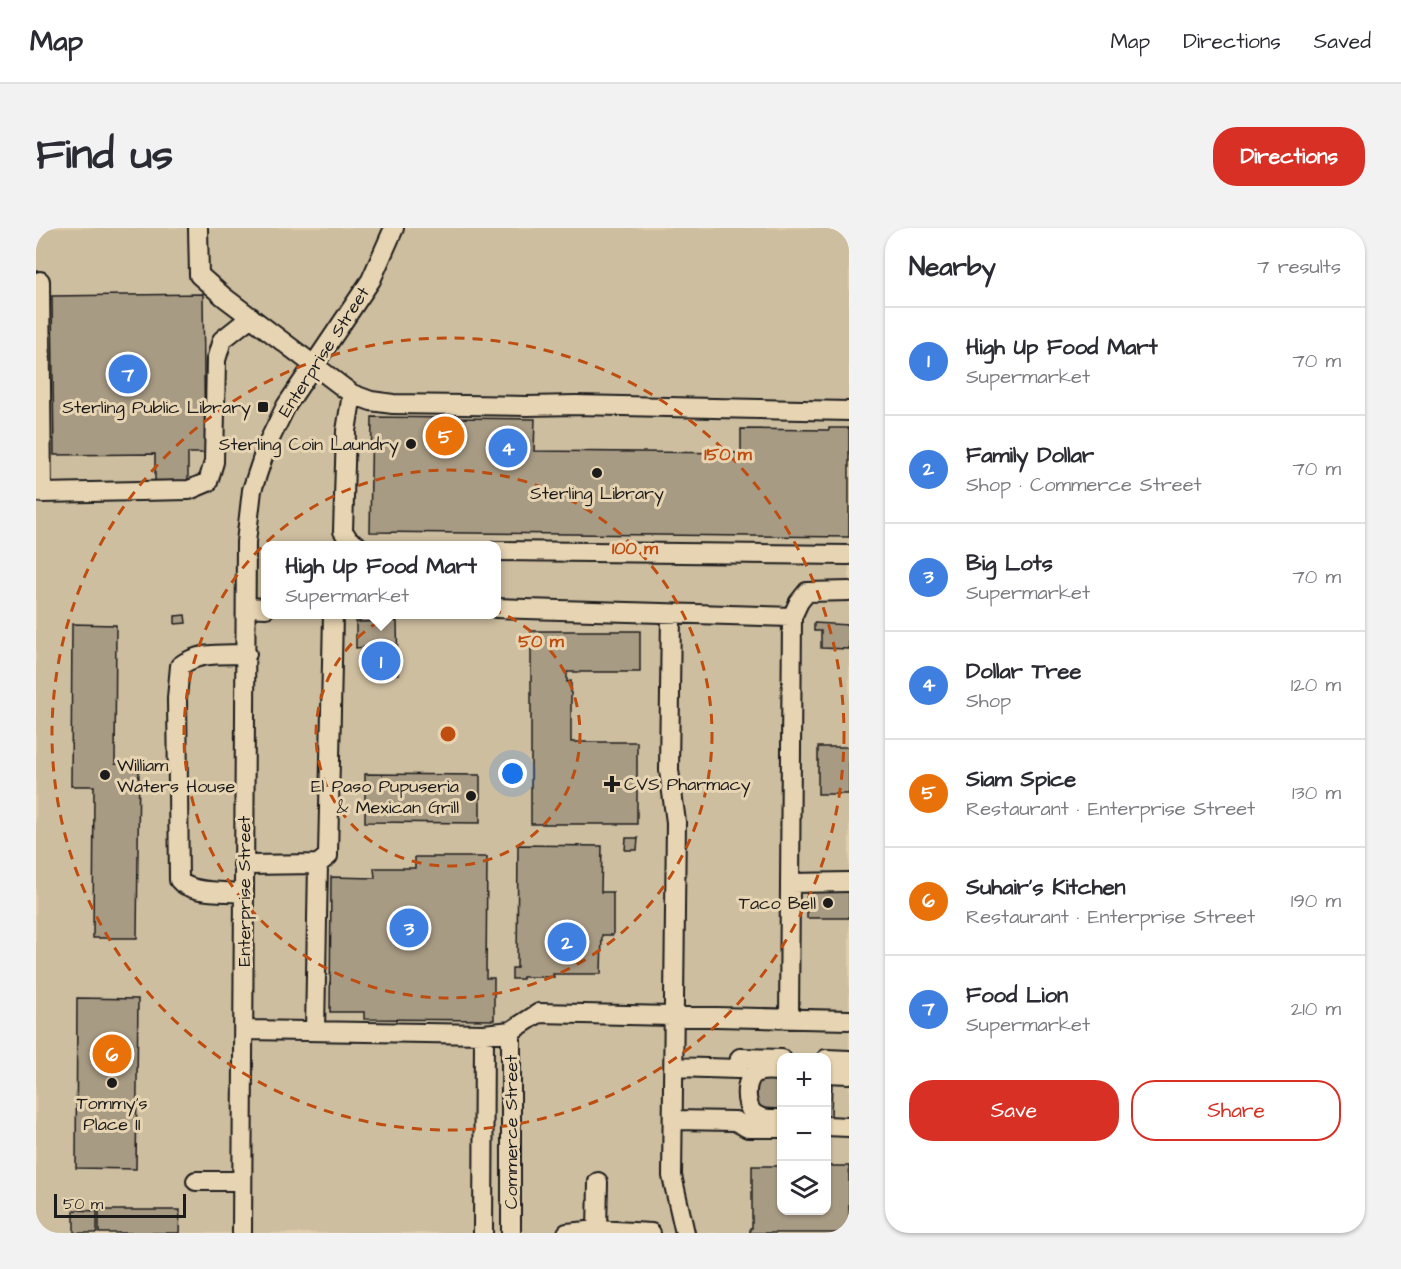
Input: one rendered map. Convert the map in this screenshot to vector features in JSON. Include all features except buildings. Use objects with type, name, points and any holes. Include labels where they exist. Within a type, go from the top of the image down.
[{"type":"street","points":[[198,228],[199,275],[352,394],[371,401],[393,404],[587,405],[849,411]]},
{"type":"street","name":"Enterprise Street","points":[[242,1233],[246,542],[252,489],[267,445],[283,412],[371,280],[394,228]]},
{"type":"street","points":[[39,281],[42,493],[189,490],[208,482],[214,462],[216,360],[222,340],[251,317]]},
{"type":"street","points":[[350,541],[343,531],[346,431],[352,394]]},
{"type":"street","points":[[501,551],[849,555]]},
{"type":"street","points":[[789,1019],[792,617],[807,592],[849,598]]},
{"type":"street","points":[[246,607],[261,608]]},
{"type":"street","points":[[501,608],[792,617]]},
{"type":"street","points":[[671,615],[669,770],[676,822],[672,1176],[685,1233]]},
{"type":"street","points":[[243,865],[318,864],[328,856],[333,619]]},
{"type":"street","points":[[243,893],[192,889],[183,885],[179,880],[177,698],[180,666],[189,659],[200,655],[247,654]]},
{"type":"street","points":[[315,1031],[318,864]]},
{"type":"street","points":[[791,883],[849,882]]},
{"type":"street","points":[[244,1030],[484,1034],[511,1032],[539,1013],[622,1013],[675,1017],[849,1020]]},
{"type":"street","name":"Commerce Street","points":[[511,1032],[511,1233]]},
{"type":"street","name":"Commerce Street","points":[[483,1233],[484,1034]]},
{"type":"street","points":[[735,1121],[740,1058],[777,1059]]},
{"type":"street","points":[[831,1059],[849,1060]]},
{"type":"street","points":[[674,1067],[738,1069]]},
{"type":"street","points":[[777,1071],[759,1071],[752,1075],[748,1081],[747,1101],[755,1115],[766,1119],[777,1119]]},
{"type":"street","points":[[831,1073],[849,1074]]},
{"type":"street","points":[[673,1120],[735,1121],[748,1128],[777,1128]]},
{"type":"street","points":[[831,1126],[849,1127]]},
{"type":"street","points":[[196,1181],[241,1181]]},
{"type":"street","points":[[598,1182],[578,1232],[651,1232]]},
{"type":"shaded area","points":[[36,228],[849,228],[849,1233],[36,1233]]},
{"type":"place","name":"Food Lion","points":[[128,374]]},
{"type":"place","name":"Sterling Public Library","points":[[263,407]]},
{"type":"place","name":"Siam Spice","points":[[445,436]]},
{"type":"place","name":"Sterling Coin Laundry","points":[[411,444]]},
{"type":"place","name":"Dollar Tree","points":[[508,448]]},
{"type":"place","name":"Sterling Library","points":[[597,473]]},
{"type":"place","name":"High Up Food Mart","points":[[381,661]]},
{"type":"place","name":"William Waters House","points":[[105,775]]},
{"type":"place","name":"CVS Pharmacy","points":[[612,784]]},
{"type":"place","name":"El Paso Pupuseria & Mexican Grill","points":[[471,796]]},
{"type":"place","name":"Taco Bell","points":[[828,903]]},
{"type":"place","name":"Big Lots","points":[[409,928]]},
{"type":"place","name":"Family Dollar","points":[[567,942]]},
{"type":"place","name":"Suhair’s Kitchen","points":[[112,1054]]},
{"type":"place","name":"Tommy's Place II","points":[[112,1083]]}]
